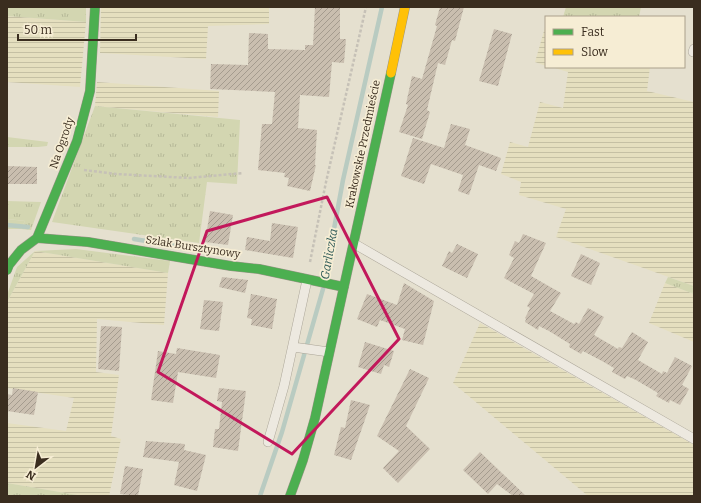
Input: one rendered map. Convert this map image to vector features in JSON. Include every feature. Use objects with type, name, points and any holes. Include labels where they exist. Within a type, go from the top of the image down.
[{"type":"street","name":"Na Ogrody","points":[[37,238],[77,141],[90,91],[95,7]]},
{"type":"street","name":"Krakowskie Przedmieście","points":[[290,496],[310,435],[405,7]]},
{"type":"street","name":"Szlak Bursztynowy","points":[[37,238],[88,242],[259,270],[344,287]]},
{"type":"street","points":[[7,270],[9,265],[21,250],[37,238]]},
{"type":"lane","points":[[353,242],[694,439]]},
{"type":"lane","points":[[268,442],[295,347],[311,281]]},
{"type":"lane","points":[[295,347],[329,352]]},
{"type":"path","points":[[311,281],[326,182],[366,7]]},
{"type":"path","points":[[67,167],[116,174],[189,178],[243,173]]},
{"type":"highlighted area","points":[[327,197],[399,339],[292,454],[158,372],[207,231]]},
{"type":"shaded area","points":[[101,7],[269,7],[269,24],[208,26],[206,59],[100,53]]},
{"type":"shaded area","points":[[7,16],[86,22],[80,87],[7,82]]},
{"type":"shaded area","points":[[545,27],[545,66],[535,62]]},
{"type":"shaded area","points":[[554,68],[650,68],[647,91],[694,102],[694,286],[556,237],[566,209],[519,195],[521,182],[501,174],[510,142],[528,147],[540,102],[563,108],[568,72]]},
{"type":"shaded area","points":[[97,82],[219,91],[218,117],[95,106]]},
{"type":"shaded area","points":[[35,251],[168,273],[164,325],[97,319],[96,372],[119,375],[111,436],[121,439],[109,496],[83,496],[7,483],[7,423],[66,431],[74,398],[7,388],[7,302]]},
{"type":"shaded area","points":[[665,283],[694,294],[694,342],[649,323]]},
{"type":"shaded area","points":[[480,323],[694,445],[694,496],[588,496],[453,383]]},
{"type":"green space","points":[[7,7],[86,7],[86,22],[7,16]]},
{"type":"green space","points":[[566,7],[641,7],[639,16],[563,16]]},
{"type":"green space","points":[[95,106],[240,120],[237,184],[207,182],[199,243],[52,222]]},
{"type":"green space","points":[[7,137],[48,142],[47,146],[7,147]]},
{"type":"green space","points":[[7,201],[41,202],[31,230],[21,229],[25,221],[7,219]]},
{"type":"green space","points":[[7,219],[25,221],[21,229],[7,229]]},
{"type":"green space","points":[[76,249],[170,261],[168,273],[35,251]]},
{"type":"green space","points":[[35,251],[7,302],[7,295],[17,267]]},
{"type":"green space","points":[[668,277],[694,286],[694,294],[665,283]]},
{"type":"green space","points":[[7,483],[83,496],[7,496]]},
{"type":"building","points":[[315,7],[340,7],[340,39],[346,39],[344,63],[332,62],[329,97],[300,95],[298,128],[317,130],[316,165],[310,191],[287,186],[289,178],[284,177],[285,173],[258,170],[262,124],[272,124],[275,92],[210,89],[211,64],[248,65],[249,33],[268,34],[268,49],[305,50],[305,45],[313,45]]},
{"type":"building","points":[[440,7],[464,7],[455,41],[452,40],[445,65],[438,63],[427,110],[430,112],[422,139],[399,132],[408,105],[406,104],[412,76],[422,79],[437,26],[435,25]]},
{"type":"building","points":[[494,29],[512,34],[498,86],[479,81]]},
{"type":"building","points":[[451,124],[470,129],[465,145],[501,158],[496,171],[479,165],[469,195],[458,191],[463,175],[431,164],[424,184],[401,176],[413,138],[444,148]]},
{"type":"building","points":[[7,166],[37,167],[37,184],[7,184]]},
{"type":"building","points":[[210,211],[233,215],[228,245],[205,242]]},
{"type":"building","points":[[272,223],[298,227],[293,258],[245,250],[247,237],[270,241]]},
{"type":"building","points":[[523,234],[546,243],[531,276],[561,293],[550,311],[574,324],[576,322],[579,324],[588,308],[604,317],[594,335],[618,349],[619,347],[622,348],[632,332],[648,342],[638,360],[662,374],[663,371],[667,373],[675,357],[692,366],[682,385],[689,389],[680,405],[670,400],[669,403],[656,396],[658,393],[636,380],[627,376],[625,379],[612,372],[614,368],[602,361],[583,351],[581,354],[569,347],[570,344],[549,331],[539,326],[538,330],[525,322],[525,318],[530,308],[527,306],[534,294],[504,278],[514,258],[509,255],[515,241],[519,243]]},
{"type":"building","points":[[457,244],[478,254],[467,278],[442,266],[449,251],[452,253]]},
{"type":"building","points":[[581,254],[600,263],[591,285],[571,276]]},
{"type":"building","points":[[222,277],[248,280],[245,293],[219,287]]},
{"type":"building","points":[[404,283],[434,301],[423,345],[402,340],[405,329],[380,320],[377,327],[357,319],[367,294],[397,305]]},
{"type":"building","points":[[251,294],[277,299],[272,329],[251,325],[252,319],[247,318]]},
{"type":"building","points":[[204,300],[223,302],[219,331],[200,329]]},
{"type":"building","points":[[101,326],[122,327],[119,371],[98,369]]},
{"type":"building","points":[[365,342],[394,351],[389,367],[384,365],[381,374],[358,367]]},
{"type":"building","points":[[177,348],[220,355],[216,378],[178,372],[173,403],[151,400],[158,351],[176,354]]},
{"type":"building","points":[[410,369],[429,378],[406,426],[430,449],[398,483],[383,468],[399,451],[377,436]]},
{"type":"building","points":[[13,388],[38,392],[34,415],[7,411],[7,394],[12,395]]},
{"type":"building","points":[[219,388],[246,391],[238,451],[213,447],[215,429],[219,429],[222,402],[217,401]]},
{"type":"building","points":[[351,400],[370,405],[351,460],[334,455],[341,427],[345,428]]},
{"type":"building","points":[[146,441],[185,444],[184,450],[206,455],[197,491],[174,485],[179,462],[143,457]]},
{"type":"building","points":[[480,452],[526,496],[513,496],[497,484],[488,494],[463,470]]},
{"type":"building","points":[[125,466],[143,469],[138,496],[120,494]]},
{"type":"waterway","name":"Garliczka","points":[[325,278],[343,180],[382,7]]},
{"type":"waterway","points":[[7,225],[28,227]]},
{"type":"waterway","points":[[134,239],[237,256]]},
{"type":"waterway","name":"Garliczka","points":[[260,496],[282,432],[323,289]]},
{"type":"traffic: fast","points":[[7,270],[9,265],[21,250],[37,238],[77,141],[90,91],[95,7]]},
{"type":"traffic: fast","points":[[290,496],[303,460],[315,418],[391,73]]},
{"type":"traffic: fast","points":[[37,238],[88,242],[231,266],[259,269],[344,287]]},
{"type":"traffic: slow","points":[[391,73],[405,7]]}]
